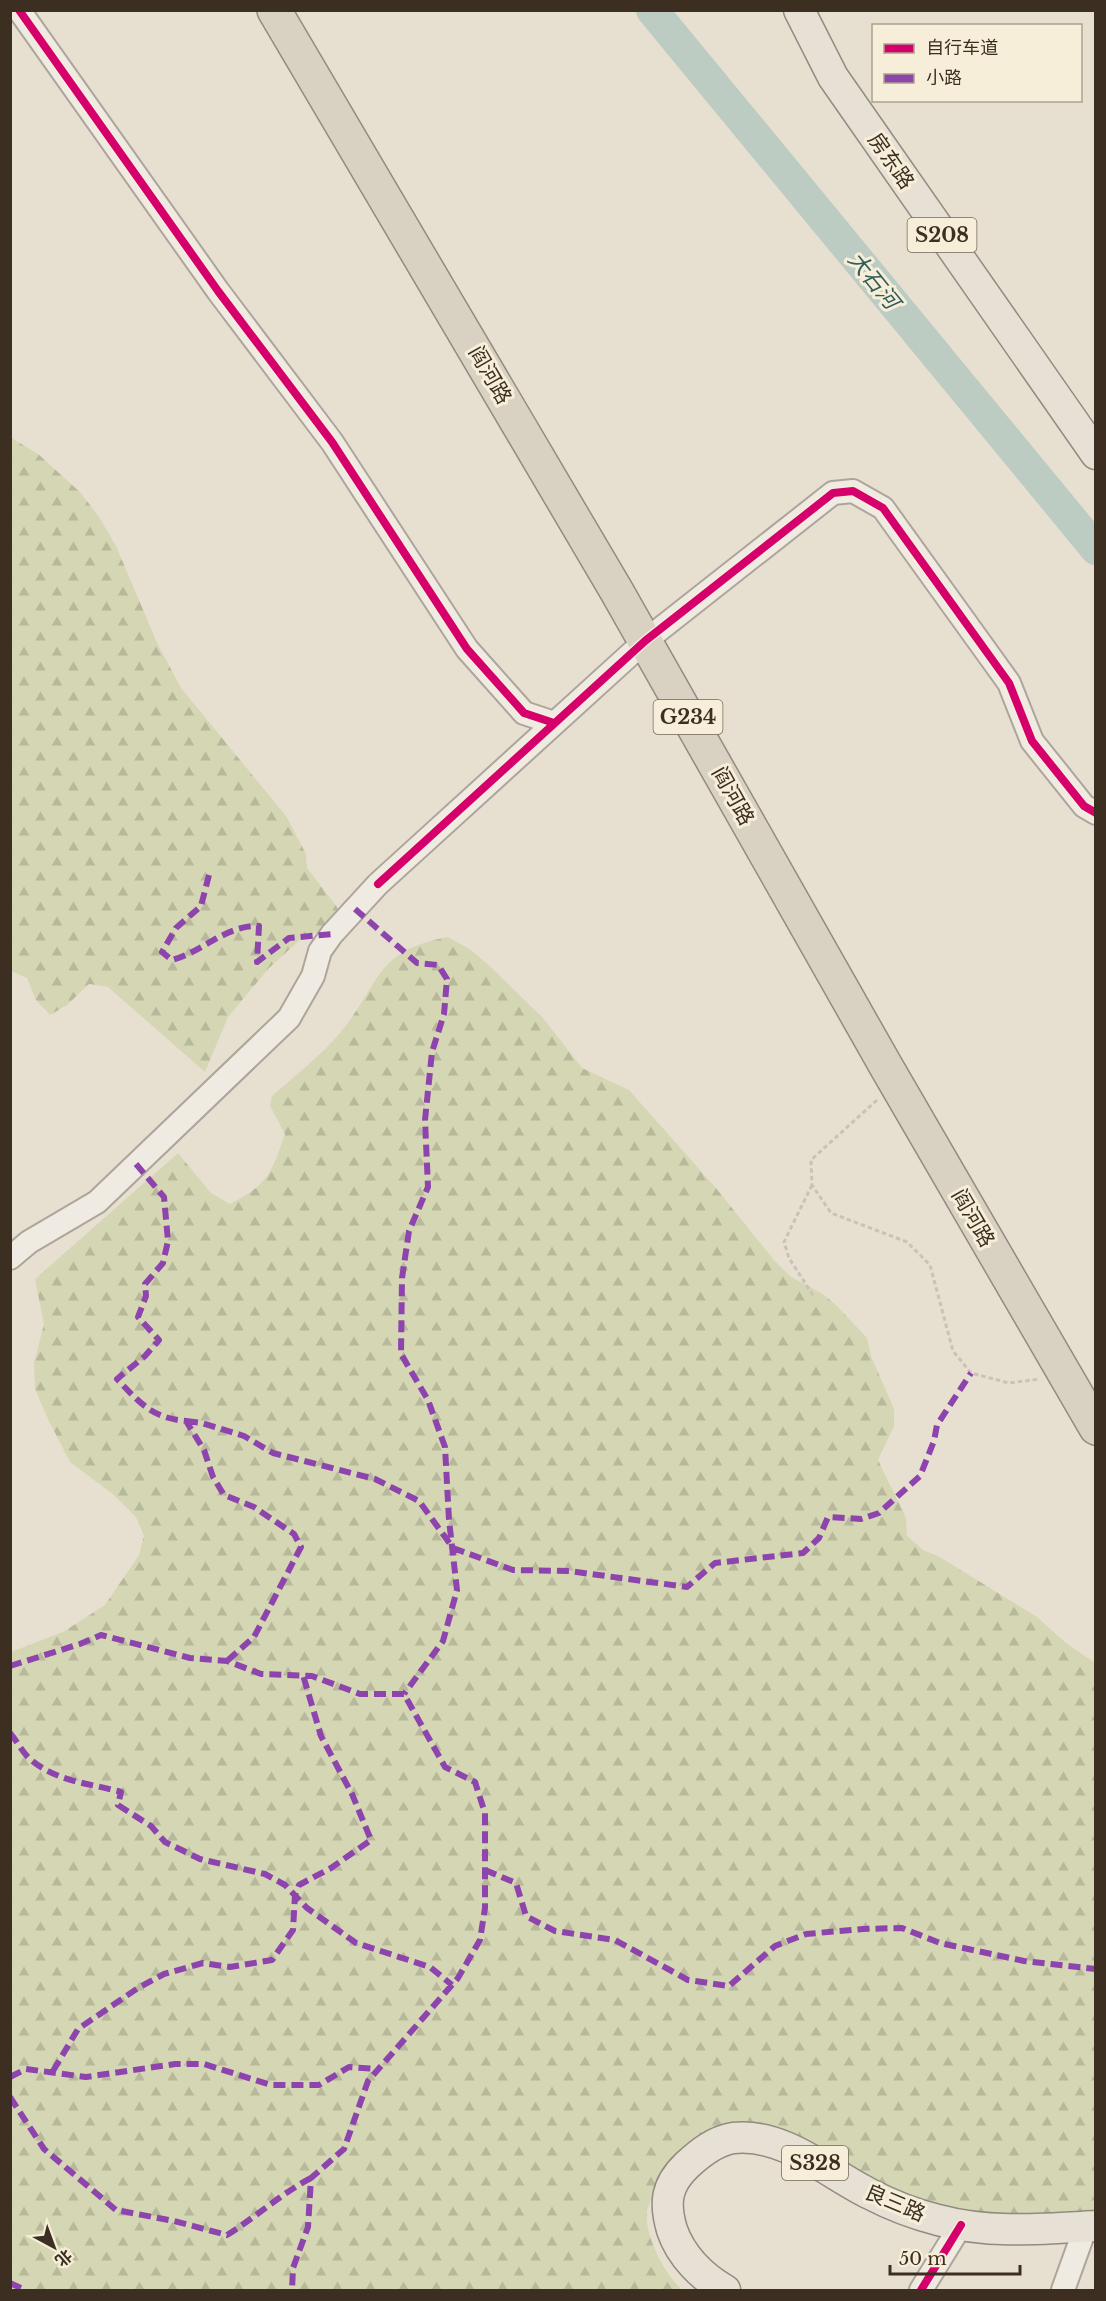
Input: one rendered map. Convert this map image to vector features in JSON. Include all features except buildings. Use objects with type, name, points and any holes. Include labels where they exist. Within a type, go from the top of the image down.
[{"type":"highway","name":"阎河路","points":[[274,10],[645,641],[896,1085],[1095,1428]]},
{"type":"main road","name":"房东路","points":[[799,10],[833,77],[1095,454]]},
{"type":"main road","name":"良三路","points":[[725,2290],[701,2274],[682,2248],[674,2234],[667,2211],[667,2192],[677,2174],[693,2160],[709,2147],[733,2138],[764,2141],[797,2153],[886,2201],[916,2213],[961,2225],[994,2230],[1091,2226]]},
{"type":"street","points":[[19,10],[218,291],[332,441],[467,649],[524,713],[554,723]]},
{"type":"street","points":[[10,1258],[29,1242],[97,1202],[289,1018],[313,976],[320,951],[332,934],[378,884],[645,641],[833,493],[853,491],[883,508],[1009,682],[1032,741],[1084,806],[1095,813]]},
{"type":"street","points":[[921,2290],[961,2225]]},
{"type":"street","points":[[1063,2290],[1091,2226]]},
{"type":"path","points":[[814,1297],[789,1258],[784,1242],[812,1185],[811,1160],[896,1085]]},
{"type":"path","points":[[812,1185],[831,1212],[907,1242],[930,1265],[953,1351],[971,1373],[1009,1383],[1065,1376]]},
{"type":"green space","points":[[10,437],[38,454],[81,493],[99,517],[116,546],[158,645],[181,688],[286,816],[306,854],[307,868],[337,907],[340,920],[327,929],[304,936],[269,968],[228,1017],[205,1072],[108,987],[89,984],[67,1005],[50,1015],[36,1000],[27,978],[11,971]]},
{"type":"green space","points":[[448,937],[471,950],[492,968],[543,1018],[582,1068],[629,1090],[715,1187],[774,1260],[791,1277],[823,1294],[867,1338],[871,1356],[894,1409],[894,1426],[878,1460],[906,1518],[907,1536],[923,1550],[938,1556],[1037,1617],[1066,1643],[1095,1663],[1095,2212],[1001,2217],[928,2205],[878,2182],[788,2130],[761,2127],[654,2193],[647,2211],[652,2243],[663,2265],[682,2290],[11,2290],[11,1652],[63,1632],[105,1605],[139,1555],[144,1536],[136,1517],[114,1495],[70,1462],[35,1389],[34,1363],[44,1324],[35,1279],[178,1153],[211,1193],[230,1204],[261,1184],[272,1168],[285,1134],[270,1106],[272,1096],[316,1058],[340,1033],[381,972],[392,961],[405,951]]},
{"type":"waterway","name":"大石河","points":[[652,10],[1096,549]]},
{"type":"marked path","points":[[209,875],[201,906],[176,928],[162,952],[172,960],[225,934],[247,927],[259,926],[257,962],[289,938],[332,934]]},
{"type":"marked path","points":[[355,909],[417,963],[438,965],[447,979],[444,1014],[432,1052],[425,1120],[428,1187],[409,1231],[402,1278],[401,1354],[428,1400],[445,1447],[449,1520],[457,1590],[443,1641],[404,1694]]},
{"type":"marked path","points":[[136,1164],[164,1197],[168,1241],[163,1263],[145,1284],[146,1296],[138,1317],[159,1340],[145,1356],[117,1379],[140,1402],[155,1413],[186,1421],[204,1450],[213,1477],[224,1495],[254,1507],[294,1534],[301,1547],[254,1637],[227,1661]]},
{"type":"marked path","points":[[186,1421],[202,1423],[244,1436],[273,1453],[375,1479],[419,1501],[453,1548],[513,1570],[569,1571],[687,1587],[715,1563],[803,1553],[819,1538],[828,1517],[861,1519],[879,1513],[920,1476],[934,1441],[937,1425],[971,1373]]},
{"type":"marked path","points":[[10,1666],[101,1635],[190,1658],[227,1661],[261,1674],[312,1676],[360,1694],[404,1694],[445,1767],[475,1782],[485,1813],[485,1908],[480,1940],[458,1978],[368,2081],[344,2149],[311,2178],[308,2227],[293,2268],[292,2290]]},
{"type":"marked path","points":[[53,2071],[78,2029],[138,1988],[164,1974],[203,1963],[230,1967],[272,1960],[293,1930],[295,1895],[299,1885],[331,1868],[371,1840],[352,1794],[321,1736],[303,1675]]},
{"type":"marked path","points":[[10,1733],[30,1759],[51,1773],[121,1792],[118,1805],[151,1826],[165,1842],[200,1859],[265,1874],[285,1885],[307,1908],[356,1943],[430,1967],[452,1985]]},
{"type":"marked path","points":[[485,1870],[516,1883],[526,1916],[555,1931],[615,1940],[688,1980],[729,1986],[775,1946],[806,1934],[863,1929],[902,1928],[940,1943],[1024,1961],[1096,1969]]},
{"type":"marked path","points":[[10,2077],[26,2069],[86,2077],[175,2064],[204,2064],[271,2085],[319,2085],[349,2067],[378,2069]]},
{"type":"marked path","points":[[10,2097],[44,2149],[116,2210],[174,2221],[227,2235],[311,2178]]},
{"type":"marked path","points":[[10,2283],[25,2290]]},
{"type":"cycle path","points":[[19,10],[218,291],[332,442],[467,649],[524,713],[554,723]]},
{"type":"cycle path","points":[[378,884],[645,641],[833,493],[853,491],[883,508],[1009,683],[1032,741],[1084,806],[1096,813]]},
{"type":"cycle path","points":[[921,2290],[961,2225]]}]
